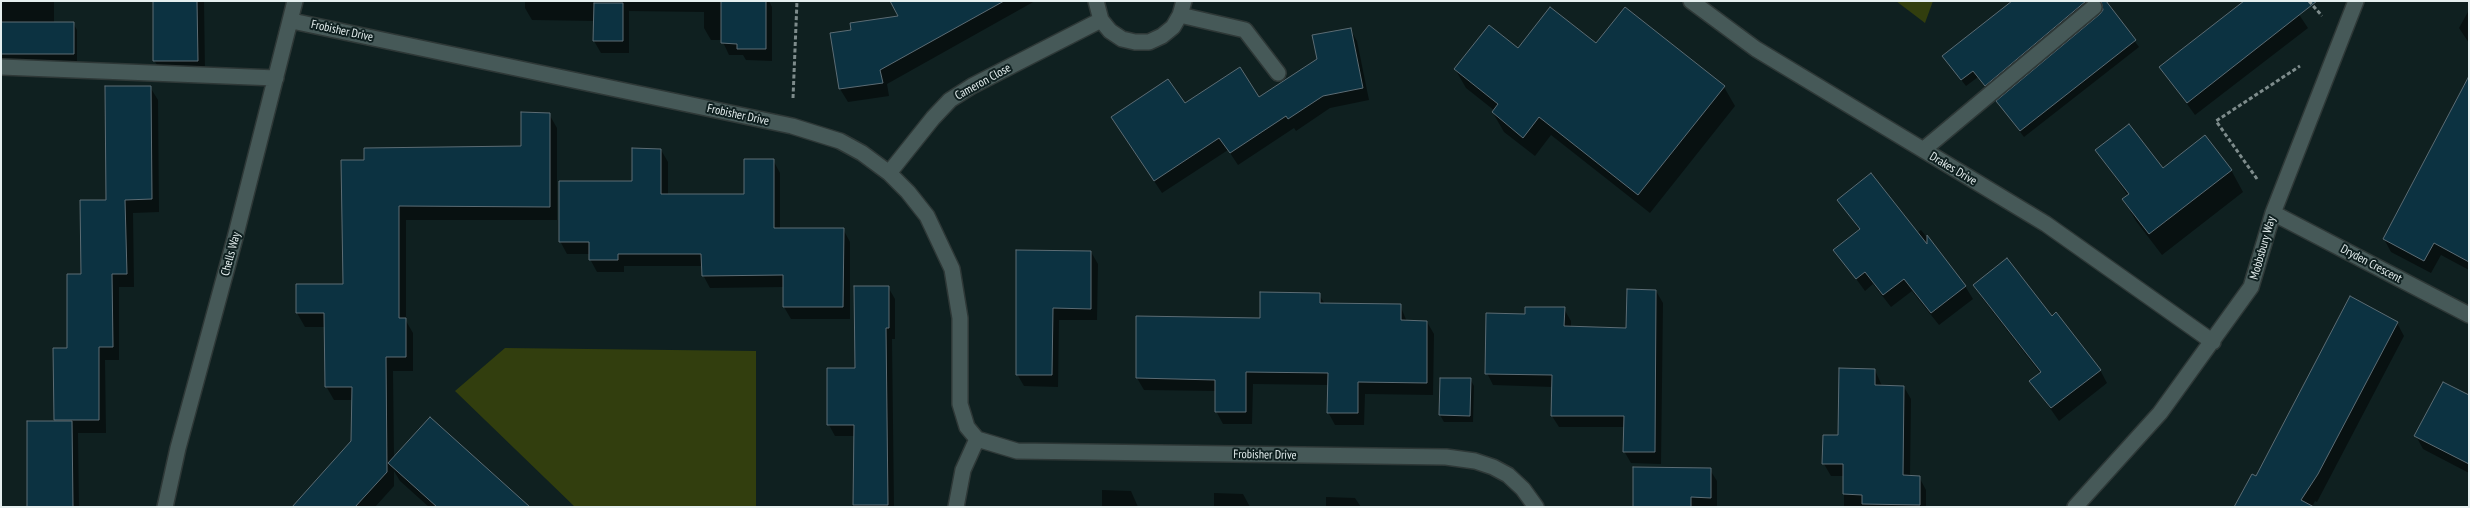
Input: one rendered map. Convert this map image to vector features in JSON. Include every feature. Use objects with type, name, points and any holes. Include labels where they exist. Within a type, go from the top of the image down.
[{"type":"street","name":"Chells Way","points":[[166,507],[178,448],[292,21],[295,1]]},
{"type":"street","points":[[1096,1],[1101,20],[1110,31],[1122,39],[1142,42],[1162,36],[1173,27],[1182,8],[1245,30],[1278,73]]},
{"type":"street","name":"Drakes Drive","points":[[1691,1],[1756,49],[2046,224],[2213,342]]},
{"type":"street","name":"Mobbsbury Way","points":[[2075,507],[2160,413],[2252,288],[2275,209],[2356,1]]},
{"type":"street","points":[[1923,150],[2094,7]]},
{"type":"street","name":"Cameron Close","points":[[889,173],[933,118],[950,100],[972,86],[1101,20]]},
{"type":"street","name":"Frobisher Drive","points":[[292,21],[792,126],[840,141],[862,153],[889,173],[908,192],[927,216],[952,269],[960,318],[960,404],[967,427],[977,439],[1017,451],[1446,457],[1474,461],[1494,467],[1508,475],[1523,489],[1536,507]]},
{"type":"street","points":[[1,67],[276,78]]},
{"type":"street","name":"Dryden Crescent","points":[[2275,209],[2469,315]]},
{"type":"street","points":[[956,507],[963,470],[977,439]]},
{"type":"path","points":[[792,126],[797,1]]},
{"type":"path","points":[[2275,209],[2216,122],[2341,39],[2309,1]]},
{"type":"green space","points":[[1896,1],[1933,1],[1925,23]]},
{"type":"green space","points":[[505,348],[756,351],[756,507],[575,507],[455,391]]},
{"type":"building","points":[[153,1],[197,1],[198,61],[153,61]]},
{"type":"building","points":[[721,1],[766,1],[766,49],[737,49],[737,44],[721,43]]},
{"type":"building","points":[[890,1],[1004,1],[880,70],[883,83],[839,89],[830,33],[851,30],[850,23],[898,16]]},
{"type":"building","points":[[2012,1],[2086,1],[1985,86],[1973,71],[1961,80],[1942,56]]},
{"type":"building","points":[[2101,1],[2106,1],[2136,40],[2020,131],[1996,101],[2100,14],[2103,10]]},
{"type":"building","points":[[2244,1],[2317,1],[2187,103],[2159,67]]},
{"type":"building","points":[[594,3],[623,3],[623,41],[593,41]]},
{"type":"building","points":[[1550,7],[1596,43],[1625,7],[1725,86],[1638,195],[1539,117],[1523,138],[1492,112],[1498,104],[1454,69],[1489,25],[1518,48]]},
{"type":"building","points":[[1,22],[74,22],[74,54],[1,54]]},
{"type":"building","points":[[1351,28],[1363,88],[1323,96],[1288,119],[1286,116],[1230,153],[1219,138],[1154,181],[1111,117],[1168,79],[1185,103],[1240,67],[1259,97],[1317,59],[1312,35]]},
{"type":"building","points":[[2469,76],[2469,262],[2434,243],[2424,261],[2383,239]]},
{"type":"building","points":[[105,86],[151,86],[152,199],[125,200],[127,274],[112,274],[113,347],[99,347],[99,420],[54,420],[53,348],[67,348],[67,274],[81,274],[80,200],[106,200]]},
{"type":"building","points":[[521,112],[550,113],[550,207],[399,206],[399,318],[406,318],[406,357],[386,357],[387,472],[355,507],[292,507],[351,441],[352,387],[325,387],[324,313],[296,313],[296,284],[343,284],[341,160],[364,160],[364,148],[521,146]]},
{"type":"building","points":[[2129,124],[2163,168],[2205,135],[2232,170],[2149,234],[2122,199],[2129,194],[2095,150]]},
{"type":"building","points":[[632,148],[661,149],[661,194],[744,194],[744,159],[774,159],[774,228],[844,228],[843,307],[783,307],[783,275],[702,276],[701,254],[618,254],[618,260],[589,260],[589,242],[559,242],[559,181],[632,181]]},
{"type":"building","points":[[1871,173],[1927,244],[1927,235],[1966,286],[1931,313],[1904,279],[1883,295],[1865,272],[1856,279],[1833,250],[1860,229],[1837,200]]},
{"type":"building","points":[[1016,250],[1091,251],[1091,309],[1053,308],[1052,375],[1016,375]]},
{"type":"building","points":[[2007,258],[2052,316],[2056,312],[2101,370],[2051,408],[2029,381],[2041,372],[1973,285]]},
{"type":"building","points":[[854,286],[889,286],[889,328],[886,328],[888,505],[853,505],[854,425],[827,425],[827,368],[855,368]]},
{"type":"building","points":[[1627,289],[1656,290],[1655,452],[1623,452],[1624,416],[1551,416],[1552,375],[1485,374],[1486,313],[1525,314],[1525,307],[1565,307],[1564,326],[1626,328]]},
{"type":"building","points":[[1260,292],[1320,293],[1320,303],[1401,304],[1401,320],[1427,321],[1427,383],[1358,382],[1358,413],[1327,413],[1328,373],[1246,372],[1246,412],[1215,412],[1215,380],[1136,378],[1136,316],[1260,318]]},
{"type":"building","points":[[2350,296],[2398,322],[2318,474],[2301,500],[2314,507],[2234,507],[2252,474],[2256,476]]},
{"type":"building","points":[[1839,368],[1875,369],[1875,385],[1904,386],[1903,475],[1920,476],[1920,505],[1862,504],[1862,495],[1843,494],[1843,464],[1822,464],[1823,435],[1838,435]]},
{"type":"building","points":[[1440,378],[1471,378],[1470,416],[1439,415]]},
{"type":"building","points":[[2443,382],[2469,395],[2469,464],[2414,436]]},
{"type":"building","points":[[430,417],[530,507],[437,507],[388,463]]},
{"type":"building","points":[[27,421],[72,421],[73,507],[27,507]]},
{"type":"building","points":[[1633,467],[1711,468],[1711,498],[1691,497],[1691,507],[1633,507]]}]
